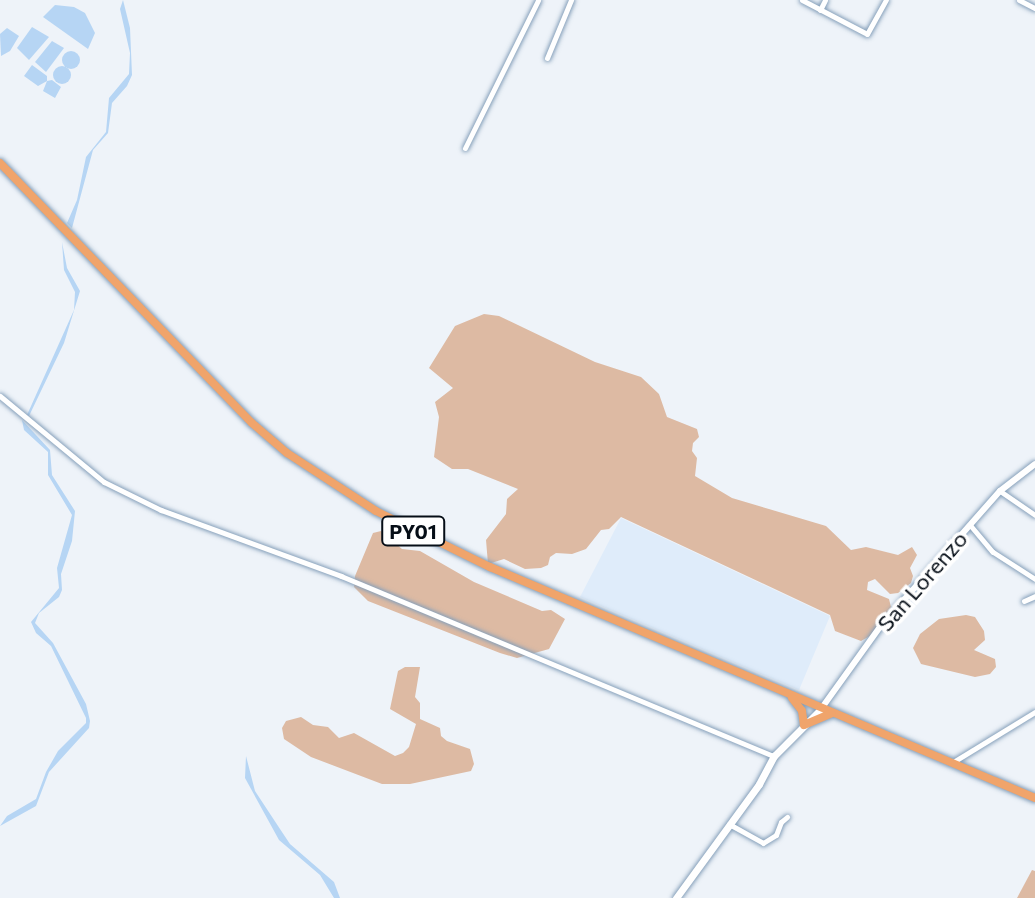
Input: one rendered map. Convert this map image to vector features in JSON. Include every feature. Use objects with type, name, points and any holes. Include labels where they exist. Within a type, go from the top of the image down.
[{"type":"highway","name":"PY01","points":[[0,163],[76,245],[252,423],[324,479],[431,541],[1035,798]]},
{"type":"highway","points":[[789,695],[802,711],[804,725],[832,713]]},
{"type":"main road","points":[[676,898],[759,784],[774,756],[821,709]]},
{"type":"street","points":[[465,148],[538,0]]},
{"type":"street","points":[[547,58],[571,0]]},
{"type":"street","points":[[802,0],[867,34],[886,0]]},
{"type":"street","points":[[820,10],[825,0]]},
{"type":"street","points":[[1019,0],[1035,8]]},
{"type":"street","points":[[0,396],[104,482],[161,510],[341,576],[774,756]]},
{"type":"street","name":"San Lorenzo","points":[[821,709],[880,627],[1000,491],[1035,464]]},
{"type":"street","points":[[1000,491],[1035,515]]},
{"type":"street","points":[[970,525],[993,552],[1035,579]]},
{"type":"street","points":[[1024,601],[1035,596]]},
{"type":"street","points":[[953,763],[1035,712]]},
{"type":"street","points":[[728,823],[763,843],[776,835],[780,823],[787,817]]},
{"type":"shaded area","points":[[484,314],[499,316],[595,362],[641,377],[659,394],[667,417],[697,429],[699,437],[693,443],[692,451],[697,458],[695,476],[732,498],[826,526],[851,550],[866,547],[898,555],[912,547],[917,555],[910,568],[913,576],[911,583],[898,593],[890,594],[875,579],[868,582],[867,590],[889,599],[891,607],[870,636],[861,641],[835,631],[830,615],[621,517],[609,529],[601,530],[586,549],[572,554],[556,553],[550,557],[548,565],[541,568],[525,569],[504,559],[488,564],[486,540],[506,514],[507,499],[518,489],[468,469],[452,469],[434,457],[439,417],[435,402],[453,388],[429,368],[455,326]]},
{"type":"shaded area","points":[[621,518],[830,616],[799,690],[580,597]]},
{"type":"shaded area","points":[[381,531],[402,549],[420,551],[474,582],[542,611],[551,610],[565,619],[549,649],[517,658],[368,601],[354,587],[355,576],[373,533]]},
{"type":"shaded area","points":[[966,615],[975,617],[984,631],[985,640],[974,650],[995,659],[996,667],[990,674],[975,677],[921,664],[913,648],[920,634],[939,619]]},
{"type":"shaded area","points":[[405,667],[420,667],[415,697],[420,703],[420,719],[440,728],[441,736],[447,741],[470,749],[474,764],[471,771],[410,784],[382,784],[311,757],[284,739],[282,728],[286,721],[301,717],[313,725],[328,727],[339,738],[354,733],[395,756],[403,753],[409,747],[416,724],[390,709],[398,671]]},
{"type":"shaded area","points":[[1032,870],[1035,871],[1035,898],[1017,898]]},
{"type":"water","points":[[123,0],[130,28],[132,75],[112,103],[108,133],[93,150],[72,228],[67,223],[77,200],[86,157],[106,132],[109,98],[129,74],[130,53],[120,9]]},
{"type":"water","points":[[55,5],[74,7],[85,13],[95,33],[88,49],[43,17]]},
{"type":"water","points":[[32,27],[49,37],[29,60],[17,48]]},
{"type":"water","points":[[7,28],[19,36],[10,51],[1,56],[0,34]]},
{"type":"water","points":[[52,41],[64,48],[46,72],[35,62]]},
{"type":"water","points":[[71,51],[80,60],[71,69],[62,60]]},
{"type":"water","points":[[32,65],[47,76],[47,81],[38,86],[24,76]]},
{"type":"water","points":[[58,66],[66,66],[71,75],[69,82],[58,84],[53,79],[53,71]]},
{"type":"water","points":[[52,80],[61,87],[55,98],[43,91],[47,81]]},
{"type":"water","points":[[62,242],[67,268],[80,291],[64,343],[29,416],[74,310],[75,292],[64,270]]},
{"type":"water","points":[[22,420],[50,450],[52,475],[75,511],[72,541],[61,574],[62,590],[59,597],[39,613],[35,623],[53,643],[86,704],[90,721],[89,728],[49,772],[36,806],[0,826],[7,816],[36,799],[58,751],[86,723],[51,646],[36,633],[31,622],[59,588],[57,568],[72,515],[48,475],[48,452],[24,430]]},
{"type":"water","points":[[246,756],[255,791],[280,829],[290,844],[334,882],[340,898],[334,898],[320,875],[279,840],[245,778]]}]
